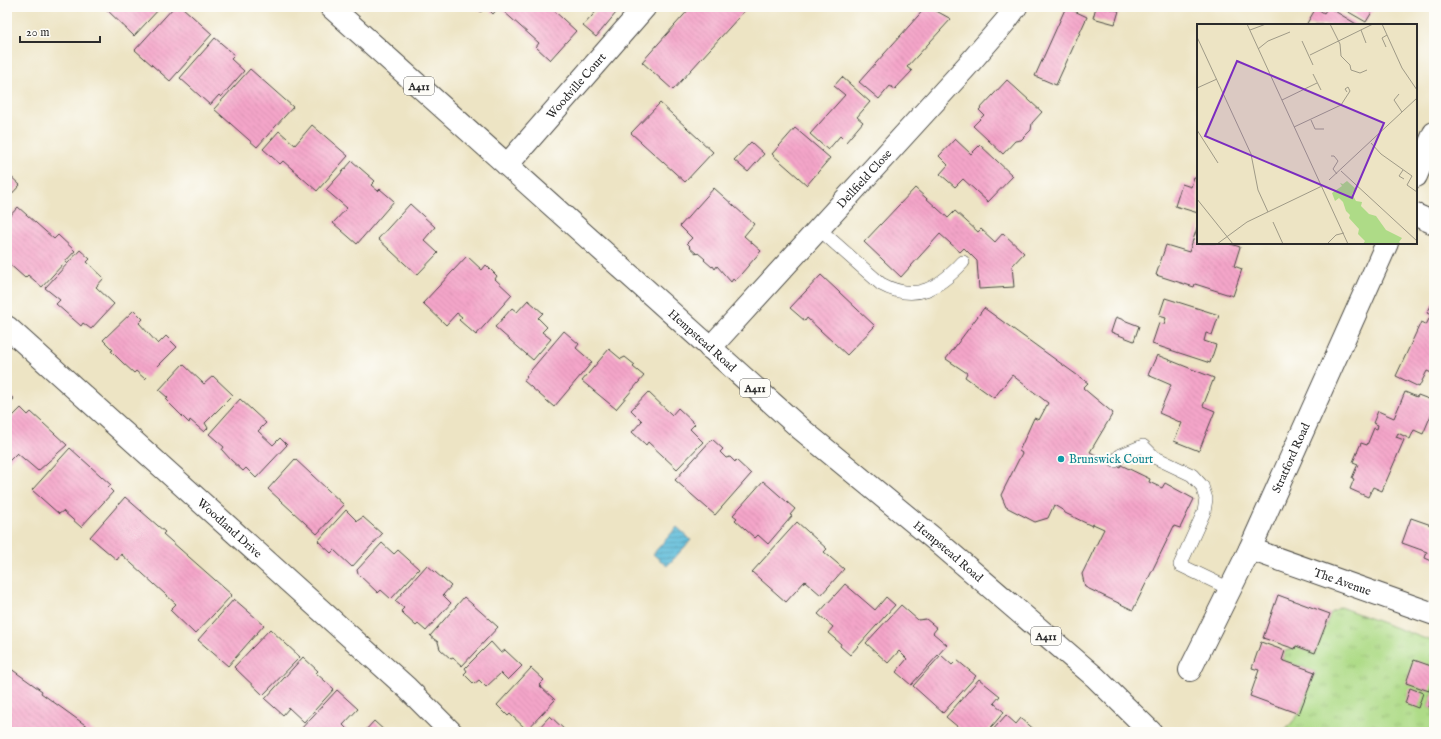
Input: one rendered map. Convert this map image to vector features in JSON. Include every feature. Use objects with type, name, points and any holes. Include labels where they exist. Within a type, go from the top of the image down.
[{"type":"street","name":"Hempstead Road","points":[[331,7],[801,429],[939,543],[1095,678],[1151,732]]},
{"type":"street","name":"Woodville Court","points":[[507,164],[645,7]]},
{"type":"street","name":"Dellfield Close","points":[[710,348],[967,66],[1016,7]]},
{"type":"street","points":[[1417,174],[1434,133]]},
{"type":"street","points":[[1417,215],[1434,223]]},
{"type":"street","name":"Stratford Road","points":[[1190,670],[1250,549],[1387,244]]},
{"type":"street","name":"Woodland Drive","points":[[7,327],[407,688],[450,732]]},
{"type":"street","name":"The Avenue","points":[[1250,549],[1434,614]]},
{"type":"lane","points":[[819,229],[881,284],[892,290],[918,292],[932,288],[946,279],[963,262]]},
{"type":"lane","points":[[1115,461],[1121,455],[1143,446],[1154,457],[1192,475],[1202,486],[1206,499],[1204,512],[1180,565],[1230,589]]},
{"type":"green space","points":[[1340,607],[1434,642],[1434,691],[1428,707],[1434,709],[1434,732],[1284,732],[1299,714],[1315,672],[1282,660],[1285,651],[1295,649],[1296,646],[1315,653],[1330,614]]},
{"type":"water","points":[[677,527],[691,540],[667,566],[653,554]]},
{"type":"building","points":[[104,7],[161,7],[134,36]]},
{"type":"building","points":[[174,7],[182,7],[212,34],[170,81],[135,50]]},
{"type":"building","points":[[476,7],[486,7],[481,12]]},
{"type":"building","points":[[486,7],[499,7],[493,14]]},
{"type":"building","points":[[504,7],[550,7],[576,31],[550,60],[536,47],[539,43],[502,10]]},
{"type":"building","points":[[600,7],[621,7],[596,37],[583,26]]},
{"type":"building","points":[[691,7],[748,7],[673,90],[642,62]]},
{"type":"building","points":[[926,7],[929,7],[951,19],[907,67],[912,71],[895,89],[890,86],[879,99],[859,82]]},
{"type":"building","points":[[1066,7],[1087,17],[1056,85],[1035,76]]},
{"type":"building","points":[[1096,7],[1105,7],[1119,11],[1115,24],[1093,18]]},
{"type":"building","points":[[1328,7],[1356,24],[1307,24],[1316,8],[1324,13]]},
{"type":"building","points":[[1340,7],[1375,7],[1366,22]]},
{"type":"building","points":[[215,38],[235,55],[231,59],[244,71],[221,97],[219,95],[210,105],[180,78]]},
{"type":"building","points":[[250,69],[293,107],[257,147],[214,109]]},
{"type":"building","points":[[842,77],[870,102],[857,117],[863,122],[846,142],[840,136],[828,150],[810,134],[845,95],[834,86]]},
{"type":"building","points":[[1007,80],[1042,112],[1032,123],[1031,130],[1021,140],[1015,141],[1003,154],[973,126],[984,115],[979,110]]},
{"type":"building","points":[[660,103],[713,152],[685,182],[631,133]]},
{"type":"building","points":[[312,125],[348,156],[317,191],[283,161],[280,164],[263,149],[279,131],[295,145]]},
{"type":"building","points":[[795,128],[830,158],[807,185],[772,154]]},
{"type":"building","points":[[955,139],[971,154],[980,145],[1013,176],[988,202],[963,179],[955,187],[940,174],[948,165],[939,156]]},
{"type":"building","points":[[751,142],[764,154],[748,172],[734,160]]},
{"type":"building","points":[[352,161],[375,181],[371,185],[378,191],[380,189],[394,201],[357,244],[333,223],[347,208],[326,190]]},
{"type":"building","points":[[7,173],[20,185],[7,199]]},
{"type":"building","points":[[1194,177],[1197,178],[1197,213],[1175,206],[1182,184],[1191,187]]},
{"type":"building","points":[[714,188],[754,224],[744,236],[761,251],[735,281],[733,279],[731,282],[717,266],[715,269],[713,266],[712,267],[704,260],[705,259],[689,247],[690,246],[687,243],[692,238],[680,226]]},
{"type":"building","points":[[915,188],[948,218],[955,211],[978,232],[981,229],[995,242],[1003,233],[1024,253],[1012,266],[1014,287],[979,289],[977,261],[964,248],[960,252],[940,234],[901,277],[864,242]]},
{"type":"building","points":[[410,204],[435,227],[424,240],[438,253],[417,275],[378,239]]},
{"type":"building","points":[[18,207],[54,239],[58,235],[75,251],[42,287],[28,275],[25,278],[7,262],[7,219]]},
{"type":"building","points":[[1197,228],[1197,244],[1231,244],[1240,247],[1234,266],[1242,269],[1233,296],[1195,284],[1194,287],[1156,275],[1166,245],[1189,252]]},
{"type":"building","points":[[80,250],[90,259],[87,262],[104,278],[96,287],[114,304],[91,329],[83,323],[81,326],[56,304],[60,300],[45,288]]},
{"type":"building","points":[[467,256],[482,270],[486,265],[497,276],[495,279],[512,295],[476,335],[459,320],[462,317],[457,313],[446,325],[423,303]]},
{"type":"building","points":[[821,275],[875,326],[847,355],[807,318],[805,321],[790,308]]},
{"type":"building","points":[[1165,298],[1219,315],[1212,335],[1206,333],[1204,341],[1216,345],[1210,363],[1152,344],[1159,323],[1164,324],[1166,318],[1159,316]]},
{"type":"building","points":[[528,300],[543,313],[538,318],[547,327],[542,332],[551,339],[533,360],[495,327],[512,308],[517,312]]},
{"type":"building","points":[[1433,302],[1434,374],[1427,371],[1419,387],[1396,376],[1421,322],[1426,325],[1431,315],[1427,313]]},
{"type":"building","name":"Brunswick Court","points":[[984,308],[1088,383],[1083,388],[1113,413],[1090,452],[1120,467],[1121,465],[1150,479],[1149,482],[1162,488],[1165,483],[1194,499],[1180,528],[1174,526],[1133,610],[1085,587],[1082,574],[1104,529],[1093,524],[1092,526],[1065,513],[1054,505],[1048,518],[1035,522],[1006,507],[1001,495],[1022,453],[1019,451],[1034,418],[1039,420],[1048,403],[1012,375],[994,398],[965,377],[967,373],[946,359]]},
{"type":"building","points":[[134,310],[143,319],[139,323],[158,344],[166,336],[177,347],[145,379],[136,371],[134,373],[123,363],[103,340]]},
{"type":"building","points":[[1116,317],[1139,326],[1134,341],[1111,332]]},
{"type":"building","points":[[564,331],[579,344],[576,348],[592,362],[554,407],[524,381],[527,377],[526,376]]},
{"type":"building","points":[[609,349],[621,359],[625,357],[635,365],[633,367],[644,376],[616,409],[582,381]]},
{"type":"building","points":[[1157,355],[1214,378],[1203,406],[1215,411],[1199,451],[1174,441],[1182,423],[1159,413],[1171,385],[1148,375]]},
{"type":"building","points":[[183,364],[204,384],[213,376],[233,395],[205,423],[208,428],[204,432],[190,420],[189,423],[166,400],[168,398],[159,390]]},
{"type":"building","points":[[648,392],[672,415],[678,408],[695,424],[690,429],[703,442],[677,469],[648,442],[646,445],[632,432],[642,421],[631,410]]},
{"type":"building","points":[[1405,392],[1417,397],[1418,395],[1434,401],[1434,408],[1423,434],[1414,430],[1410,439],[1398,433],[1396,437],[1404,440],[1382,491],[1373,487],[1368,497],[1350,489],[1354,479],[1352,478],[1358,464],[1353,462],[1361,443],[1367,445],[1374,428],[1377,429],[1378,425],[1373,423],[1378,411],[1394,418]]},
{"type":"building","points":[[7,393],[14,399],[7,406]]},
{"type":"building","points":[[240,399],[266,423],[258,431],[273,445],[280,438],[287,445],[256,478],[246,468],[243,471],[231,460],[222,450],[224,447],[209,434]]},
{"type":"building","points":[[21,408],[28,415],[31,412],[67,445],[38,471],[17,453],[7,463],[7,415],[9,413],[12,417]]},
{"type":"building","points":[[712,439],[723,449],[720,452],[726,458],[730,457],[735,462],[736,460],[751,474],[715,515],[675,480]]},
{"type":"building","points":[[70,448],[111,485],[108,487],[113,492],[81,527],[63,511],[59,514],[32,490]]},
{"type":"building","points":[[295,459],[344,505],[317,534],[268,489]]},
{"type":"building","points":[[763,481],[795,509],[790,515],[792,516],[768,544],[758,535],[755,538],[735,520],[737,518],[733,515]]},
{"type":"building","points":[[125,497],[165,532],[163,534],[232,595],[195,634],[170,610],[176,604],[121,554],[117,560],[90,537]]},
{"type":"building","points":[[346,510],[357,521],[363,517],[382,534],[352,567],[334,550],[331,553],[318,541]]},
{"type":"building","points":[[1411,518],[1434,526],[1434,562],[1425,558],[1427,552],[1402,543]]},
{"type":"building","points":[[797,522],[827,549],[824,552],[844,569],[821,595],[805,581],[786,602],[752,572]]},
{"type":"building","points":[[382,543],[394,554],[398,550],[419,569],[391,599],[381,590],[378,593],[358,574],[357,570]]},
{"type":"building","points":[[427,565],[451,586],[443,595],[451,603],[426,631],[418,624],[416,626],[404,615],[401,611],[404,608],[395,601]]},
{"type":"building","points":[[845,584],[875,610],[886,597],[895,605],[850,655],[840,646],[841,644],[828,633],[833,627],[818,614]]},
{"type":"building","points":[[1278,595],[1330,614],[1315,653],[1296,646],[1295,649],[1263,638]]},
{"type":"building","points":[[464,597],[498,627],[462,666],[440,649],[438,642],[430,636]]},
{"type":"building","points":[[234,599],[264,625],[228,666],[198,640]]},
{"type":"building","points":[[901,605],[918,620],[926,619],[937,628],[933,633],[947,645],[911,685],[896,672],[907,659],[899,651],[888,663],[866,643]]},
{"type":"building","points":[[270,629],[300,657],[263,695],[234,667]]},
{"type":"building","points":[[491,642],[501,653],[505,650],[522,666],[508,680],[501,673],[486,687],[479,680],[474,684],[464,674],[467,671],[465,668]]},
{"type":"building","points":[[1261,642],[1285,651],[1282,660],[1315,672],[1299,714],[1250,696],[1259,670],[1252,668]]},
{"type":"building","points":[[941,655],[952,665],[957,660],[976,676],[943,713],[913,686]]},
{"type":"building","points":[[303,657],[318,671],[316,673],[334,689],[304,722],[289,708],[283,715],[265,699]]},
{"type":"building","points":[[1414,660],[1434,667],[1434,677],[1429,691],[1406,683]]},
{"type":"building","points":[[7,666],[42,691],[41,693],[95,732],[11,732],[7,729]]},
{"type":"building","points":[[531,668],[544,680],[539,685],[555,700],[527,730],[510,714],[508,716],[497,705]]},
{"type":"building","points":[[979,679],[1000,696],[994,703],[1004,712],[987,732],[964,732],[946,717]]},
{"type":"building","points":[[1410,688],[1423,693],[1418,708],[1405,703]]},
{"type":"building","points":[[337,690],[358,709],[343,725],[350,732],[300,732],[299,731]]},
{"type":"building","points":[[1434,691],[1434,709],[1428,707]]},
{"type":"building","points":[[1006,715],[1016,724],[1021,718],[1037,732],[991,732]]},
{"type":"building","points":[[550,716],[567,732],[535,732]]},
{"type":"building","points":[[374,721],[386,732],[364,732]]},
{"type":"place","name":"Brunswick Court","points":[[1061,459]]}]
